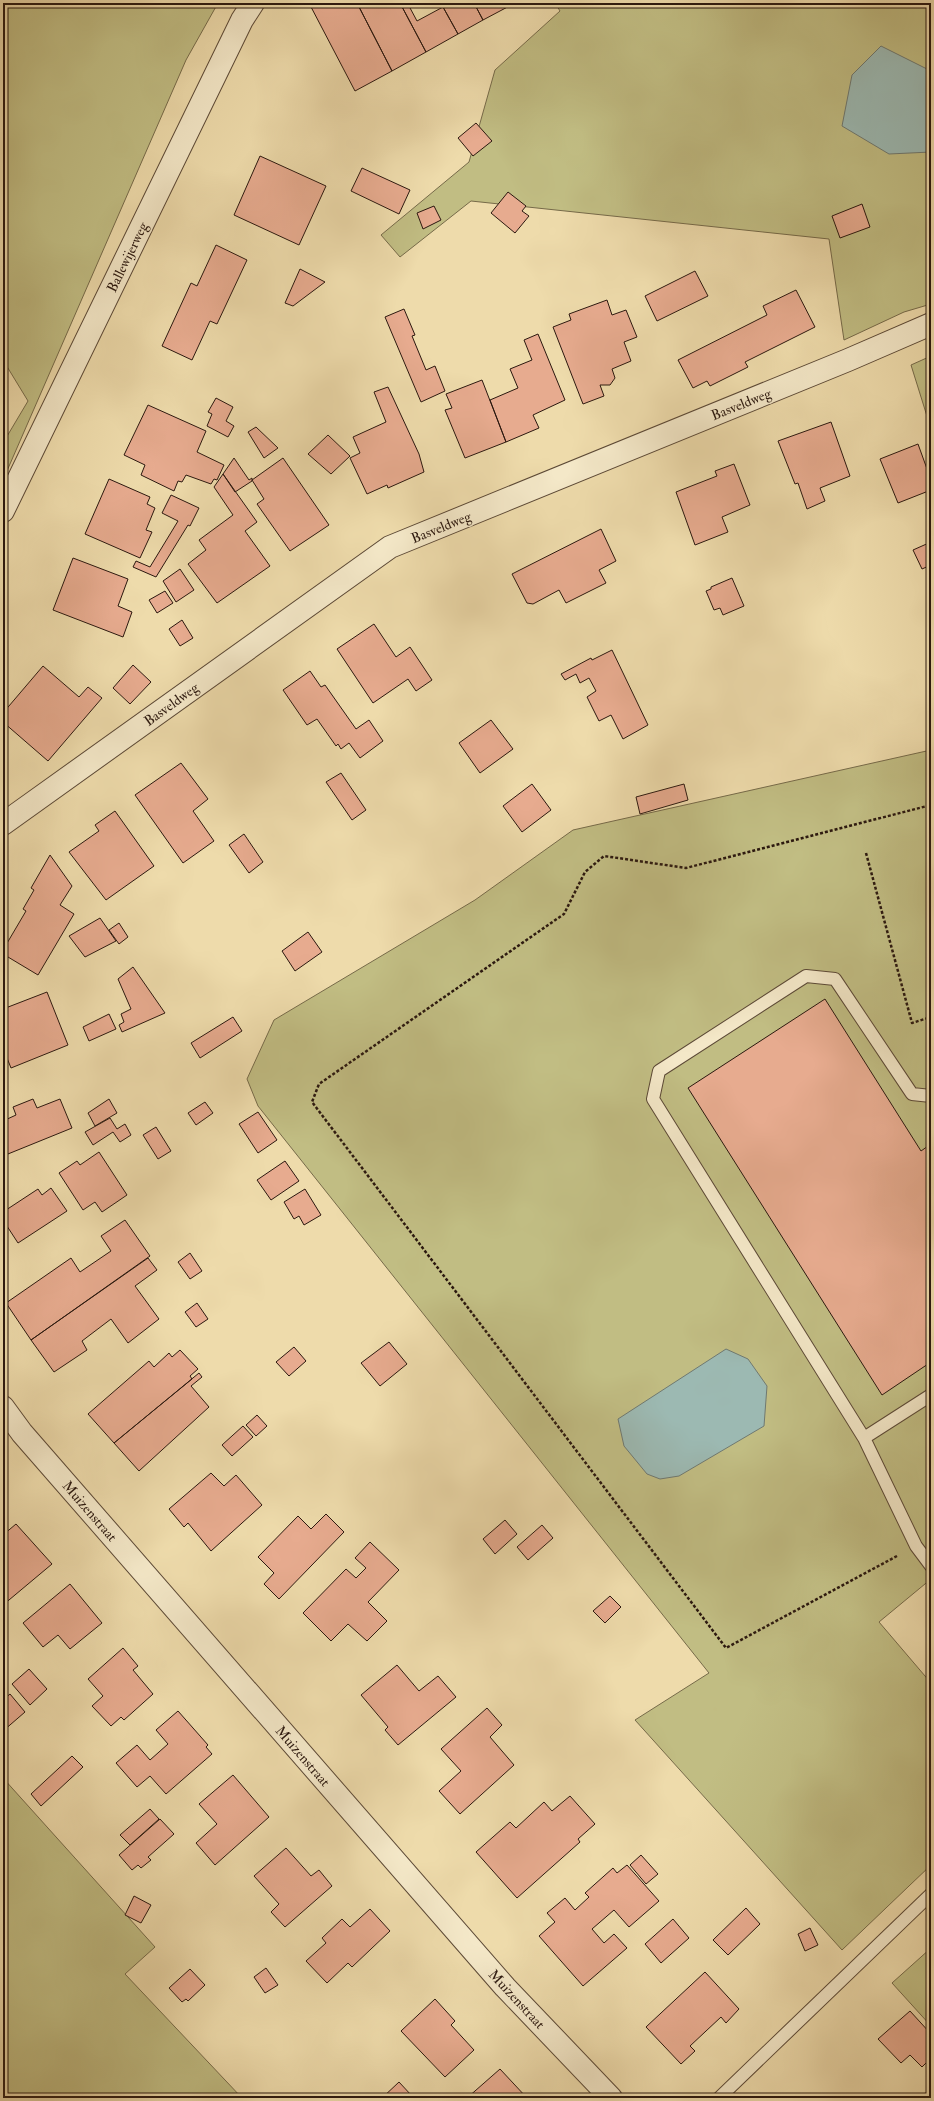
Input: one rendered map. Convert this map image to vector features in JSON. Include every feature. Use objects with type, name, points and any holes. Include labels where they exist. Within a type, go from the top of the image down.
[{"type":"street","name":"Ballewijerweg","points":[[3,511],[239,27],[253,3]]},
{"type":"street","name":"Basveldweg","points":[[3,824],[390,547],[833,366],[931,324]]},
{"type":"street","name":"Muizenstraat","points":[[3,1407],[22,1433],[505,1987],[611,2098]]},
{"type":"lane","points":[[931,1096],[912,1094],[835,979],[806,976],[659,1071],[652,1099],[864,1438],[916,1546],[931,1566]]},
{"type":"lane","points":[[864,1438],[931,1395]]},
{"type":"lane","points":[[720,2098],[931,1894]]},
{"type":"path","points":[[916,1546],[726,1648],[312,1102],[318,1084],[564,914],[585,872],[604,856],[686,868],[931,805]]},
{"type":"path","points":[[866,853],[912,1023],[931,1017]]},
{"type":"shaded area","points":[[3,3],[218,3],[186,60],[3,480],[3,443],[28,401],[3,360]]},
{"type":"shaded area","points":[[555,3],[931,3],[931,304],[904,312],[844,340],[829,239],[471,201],[400,257],[381,235],[469,162],[495,70],[560,11]]},
{"type":"shaded area","points":[[931,356],[931,429],[911,365]]},
{"type":"shaded area","points":[[931,750],[931,1579],[879,1622],[931,1683],[931,1865],[842,1950],[635,1720],[709,1673],[258,1106],[247,1079],[274,1020],[475,900],[573,830]]},
{"type":"shaded area","points":[[3,1778],[155,1947],[125,1974],[242,2098],[3,2098]]},
{"type":"shaded area","points":[[931,1948],[931,2026],[892,1983]]},
{"type":"water","points":[[881,46],[931,71],[931,152],[889,154],[842,126],[852,75]]},
{"type":"water","points":[[726,1349],[748,1359],[767,1386],[764,1426],[679,1476],[660,1479],[647,1474],[624,1446],[618,1419]]},
{"type":"building","points":[[314,3],[357,3],[392,71],[355,91],[310,5]]},
{"type":"building","points":[[357,3],[400,3],[426,52],[392,71]]},
{"type":"building","points":[[400,3],[415,3],[409,6],[417,21],[443,7],[458,34],[426,52]]},
{"type":"building","points":[[451,3],[474,3],[483,20],[458,34],[443,7]]},
{"type":"building","points":[[474,3],[515,3],[483,20]]},
{"type":"building","points":[[476,123],[492,141],[473,156],[458,138]]},
{"type":"building","points":[[260,156],[326,186],[299,245],[234,215]]},
{"type":"building","points":[[362,168],[410,190],[399,214],[351,191]]},
{"type":"building","points":[[508,192],[526,206],[522,211],[529,216],[515,233],[491,213]]},
{"type":"building","points":[[862,204],[870,227],[840,238],[832,216]]},
{"type":"building","points":[[434,206],[441,220],[423,229],[417,213]]},
{"type":"building","points":[[216,245],[247,260],[217,324],[210,321],[192,360],[162,346],[191,283],[197,286]]},
{"type":"building","points":[[300,269],[325,282],[293,306],[285,303]]},
{"type":"building","points":[[695,271],[708,296],[657,321],[645,296]]},
{"type":"building","points":[[796,290],[815,327],[745,362],[748,367],[710,386],[707,381],[693,388],[678,360],[767,315],[763,306]]},
{"type":"building","points":[[607,300],[612,315],[626,310],[637,337],[624,342],[631,361],[612,369],[615,378],[610,385],[600,385],[604,396],[583,404],[553,327],[571,320],[569,314]]},
{"type":"building","points":[[404,309],[415,335],[412,336],[426,370],[435,366],[445,391],[421,402],[385,317]]},
{"type":"building","points":[[538,334],[565,400],[533,415],[539,428],[506,442],[490,400],[518,388],[510,369],[532,360],[524,340]]},
{"type":"building","points":[[482,380],[506,442],[465,458],[445,410],[452,408],[446,394]]},
{"type":"building","points":[[388,387],[419,454],[424,472],[388,488],[387,485],[367,494],[350,458],[360,453],[353,437],[386,422],[374,392]]},
{"type":"building","points":[[216,398],[233,407],[226,421],[234,426],[228,437],[207,426],[212,414],[208,412]]},
{"type":"building","points":[[148,405],[206,431],[197,452],[224,465],[217,480],[214,479],[211,484],[186,475],[182,482],[178,481],[174,491],[141,475],[145,465],[124,455]]},
{"type":"building","points":[[831,422],[850,476],[820,488],[825,501],[807,509],[798,483],[795,484],[778,441]]},
{"type":"building","points":[[256,427],[278,448],[264,458],[248,432]]},
{"type":"building","points":[[328,435],[350,456],[331,474],[308,454]]},
{"type":"building","points":[[918,444],[931,480],[931,490],[898,503],[880,459]]},
{"type":"building","points":[[234,458],[249,480],[252,478],[252,481],[235,492],[223,474]]},
{"type":"building","points":[[283,458],[329,525],[290,551],[257,504],[264,499],[252,480]]},
{"type":"building","points":[[734,464],[750,505],[722,517],[728,532],[695,545],[676,492],[717,476],[715,471]]},
{"type":"building","points":[[223,474],[257,522],[245,531],[270,566],[217,603],[188,564],[206,550],[199,540],[233,515],[214,487]]},
{"type":"building","points":[[109,479],[150,497],[147,504],[155,508],[146,530],[152,532],[140,558],[85,534]]},
{"type":"building","points":[[171,495],[199,508],[190,526],[188,525],[156,577],[133,567],[136,561],[150,567],[178,521],[162,513]]},
{"type":"building","points":[[601,529],[616,561],[599,570],[606,583],[566,603],[559,590],[533,604],[527,603],[512,574]]},
{"type":"building","points":[[931,542],[931,565],[922,569],[913,550]]},
{"type":"building","points":[[73,558],[128,579],[118,606],[132,612],[123,637],[53,610]]},
{"type":"building","points":[[180,569],[194,590],[176,602],[163,581]]},
{"type":"building","points":[[732,578],[744,606],[723,615],[720,608],[714,610],[706,591],[711,589],[711,587]]},
{"type":"building","points":[[165,591],[173,603],[157,613],[149,600]]},
{"type":"building","points":[[182,620],[193,638],[180,646],[169,629]]},
{"type":"building","points":[[374,624],[396,657],[410,647],[432,680],[416,691],[408,679],[373,703],[337,649]]},
{"type":"building","points":[[612,650],[648,725],[623,739],[611,715],[599,721],[587,697],[596,691],[589,678],[580,683],[576,674],[565,680],[561,674],[591,658],[592,660]]},
{"type":"building","points":[[133,665],[151,682],[130,704],[113,688]]},
{"type":"building","points":[[43,666],[79,697],[88,687],[102,698],[48,761],[3,722],[3,713]]},
{"type":"building","points":[[310,671],[321,687],[325,685],[356,729],[369,720],[383,741],[360,758],[349,743],[341,749],[338,744],[336,746],[317,719],[307,725],[283,690]]},
{"type":"building","points":[[491,720],[513,749],[480,773],[459,743]]},
{"type":"building","points":[[181,763],[208,799],[193,811],[214,841],[183,863],[135,795]]},
{"type":"building","points":[[341,773],[366,810],[352,820],[326,782]]},
{"type":"building","points":[[532,784],[551,810],[522,832],[503,806]]},
{"type":"building","points":[[684,784],[688,800],[640,814],[636,797]]},
{"type":"building","points":[[115,811],[154,866],[106,900],[69,852],[99,831],[95,825]]},
{"type":"building","points":[[244,834],[263,862],[249,873],[229,845]]},
{"type":"building","points":[[50,855],[72,886],[60,905],[74,914],[38,975],[3,954],[3,950],[26,911],[23,909],[34,890],[31,888]]},
{"type":"building","points":[[100,918],[116,941],[85,957],[69,936]]},
{"type":"building","points":[[119,923],[128,937],[119,944],[109,930]]},
{"type":"building","points":[[308,932],[322,952],[295,971],[282,951]]},
{"type":"building","points":[[133,967],[165,1013],[122,1032],[119,1025],[124,1022],[121,1014],[131,1009],[118,979]]},
{"type":"building","points":[[47,992],[68,1045],[11,1068],[3,1048],[3,1009]]},
{"type":"building","points":[[825,999],[921,1151],[931,1144],[931,1362],[882,1395],[688,1088]]},
{"type":"building","points":[[109,1014],[116,1029],[89,1041],[83,1027]]},
{"type":"building","points":[[233,1017],[242,1031],[200,1058],[191,1043]]},
{"type":"building","points":[[33,1099],[37,1108],[60,1099],[72,1128],[3,1156],[3,1121],[16,1115],[13,1107]]},
{"type":"building","points":[[109,1099],[117,1113],[95,1126],[88,1113]]},
{"type":"building","points":[[205,1102],[213,1113],[196,1125],[188,1113]]},
{"type":"building","points":[[258,1112],[277,1140],[258,1153],[239,1124]]},
{"type":"building","points":[[110,1118],[117,1129],[125,1124],[131,1135],[120,1142],[113,1132],[93,1145],[85,1132]]},
{"type":"building","points":[[156,1127],[171,1151],[158,1159],[143,1135]]},
{"type":"building","points":[[99,1152],[127,1195],[102,1212],[95,1202],[83,1210],[59,1173],[77,1161],[80,1165]]},
{"type":"building","points":[[285,1161],[299,1181],[271,1200],[257,1180]]},
{"type":"building","points":[[51,1188],[67,1211],[18,1243],[3,1220],[3,1212],[38,1189],[42,1195]]},
{"type":"building","points":[[305,1189],[321,1215],[304,1225],[299,1216],[294,1219],[284,1202]]},
{"type":"building","points":[[125,1220],[150,1256],[31,1340],[6,1303],[71,1258],[80,1272],[111,1251],[101,1236]]},
{"type":"building","points":[[190,1253],[202,1271],[190,1279],[178,1262]]},
{"type":"building","points":[[148,1258],[157,1270],[135,1286],[159,1319],[128,1343],[111,1319],[82,1341],[87,1350],[54,1372],[31,1340]]},
{"type":"building","points":[[197,1303],[208,1319],[196,1327],[185,1312]]},
{"type":"building","points":[[389,1342],[407,1364],[380,1386],[361,1363]]},
{"type":"building","points":[[294,1347],[306,1361],[289,1376],[276,1362]]},
{"type":"building","points":[[180,1350],[198,1369],[190,1376],[192,1379],[114,1443],[88,1414],[149,1361],[154,1367],[169,1353],[172,1357]]},
{"type":"building","points":[[199,1373],[202,1377],[191,1386],[209,1407],[139,1471],[114,1443]]},
{"type":"building","points":[[257,1415],[267,1426],[256,1436],[246,1425]]},
{"type":"building","points":[[243,1426],[253,1437],[232,1456],[222,1445]]},
{"type":"building","points":[[211,1473],[224,1486],[236,1475],[262,1505],[211,1551],[188,1523],[184,1527],[169,1509]]},
{"type":"building","points":[[326,1514],[344,1532],[279,1599],[264,1584],[274,1573],[258,1557],[298,1516],[311,1529]]},
{"type":"building","points":[[505,1520],[517,1534],[495,1554],[483,1539]]},
{"type":"building","points":[[16,1524],[52,1564],[3,1605],[3,1535]]},
{"type":"building","points":[[542,1525],[553,1538],[528,1560],[517,1547]]},
{"type":"building","points":[[370,1542],[399,1570],[368,1602],[387,1621],[367,1641],[348,1624],[331,1641],[303,1613],[346,1569],[356,1578],[366,1568],[355,1558]]},
{"type":"building","points":[[70,1584],[102,1623],[70,1649],[58,1635],[43,1647],[23,1623]]},
{"type":"building","points":[[610,1596],[621,1607],[605,1623],[593,1611]]},
{"type":"building","points":[[123,1648],[138,1666],[133,1670],[153,1694],[124,1720],[121,1717],[111,1726],[92,1706],[103,1696],[88,1679]]},
{"type":"building","points":[[397,1665],[419,1691],[438,1676],[456,1697],[398,1745],[385,1730],[388,1727],[361,1695]]},
{"type":"building","points":[[29,1669],[47,1689],[30,1705],[12,1684]]},
{"type":"building","points":[[10,1694],[25,1712],[3,1731],[3,1700]]},
{"type":"building","points":[[487,1708],[502,1725],[490,1737],[514,1765],[460,1814],[439,1791],[461,1771],[441,1749]]},
{"type":"building","points":[[178,1711],[208,1745],[206,1747],[212,1754],[166,1794],[150,1776],[137,1787],[116,1763],[137,1745],[150,1760],[168,1744],[156,1730]]},
{"type":"building","points":[[72,1756],[83,1767],[41,1806],[31,1794]]},
{"type":"building","points":[[233,1775],[269,1817],[215,1865],[196,1843],[217,1824],[199,1804]]},
{"type":"building","points":[[570,1796],[595,1824],[578,1839],[580,1842],[517,1898],[476,1852],[510,1822],[516,1828],[544,1802],[552,1811]]},
{"type":"building","points":[[150,1809],[159,1819],[130,1845],[120,1835]]},
{"type":"building","points":[[160,1819],[174,1834],[148,1857],[151,1860],[141,1868],[138,1865],[132,1870],[119,1855]]},
{"type":"building","points":[[286,1848],[311,1876],[319,1870],[332,1886],[285,1927],[271,1912],[279,1904],[254,1876]]},
{"type":"building","points":[[641,1855],[658,1874],[646,1884],[630,1865]]},
{"type":"building","points":[[627,1865],[659,1901],[629,1927],[614,1910],[592,1929],[604,1943],[614,1934],[627,1948],[583,1986],[539,1936],[555,1922],[547,1913],[565,1898],[575,1910],[589,1897],[585,1893],[613,1868],[617,1873]]},
{"type":"building","points":[[134,1896],[151,1905],[141,1923],[125,1915]]},
{"type":"building","points":[[746,1908],[760,1924],[728,1955],[713,1940]]},
{"type":"building","points":[[370,1909],[390,1931],[352,1967],[348,1963],[327,1983],[306,1961],[326,1943],[322,1938],[342,1919],[350,1927]]},
{"type":"building","points":[[673,1919],[689,1938],[661,1963],[645,1944]]},
{"type":"building","points":[[810,1928],[818,1945],[805,1951],[798,1934]]},
{"type":"building","points":[[266,1968],[278,1985],[265,1993],[254,1977]]},
{"type":"building","points":[[190,1969],[205,1985],[188,2001],[186,1999],[182,2002],[169,1988]]},
{"type":"building","points":[[705,1972],[739,2009],[726,2023],[721,2017],[690,2046],[695,2051],[681,2064],[646,2027]]},
{"type":"building","points":[[435,1999],[455,2021],[451,2025],[474,2050],[445,2077],[401,2031]]},
{"type":"building","points":[[910,2011],[931,2034],[931,2058],[922,2067],[910,2055],[901,2063],[878,2039]]},
{"type":"building","points":[[500,2069],[527,2098],[467,2098]]},
{"type":"building","points":[[399,2082],[412,2096],[409,2098],[382,2098]]},
{"type":"building","points":[[931,2092],[931,2098],[922,2098],[922,2094]]}]
